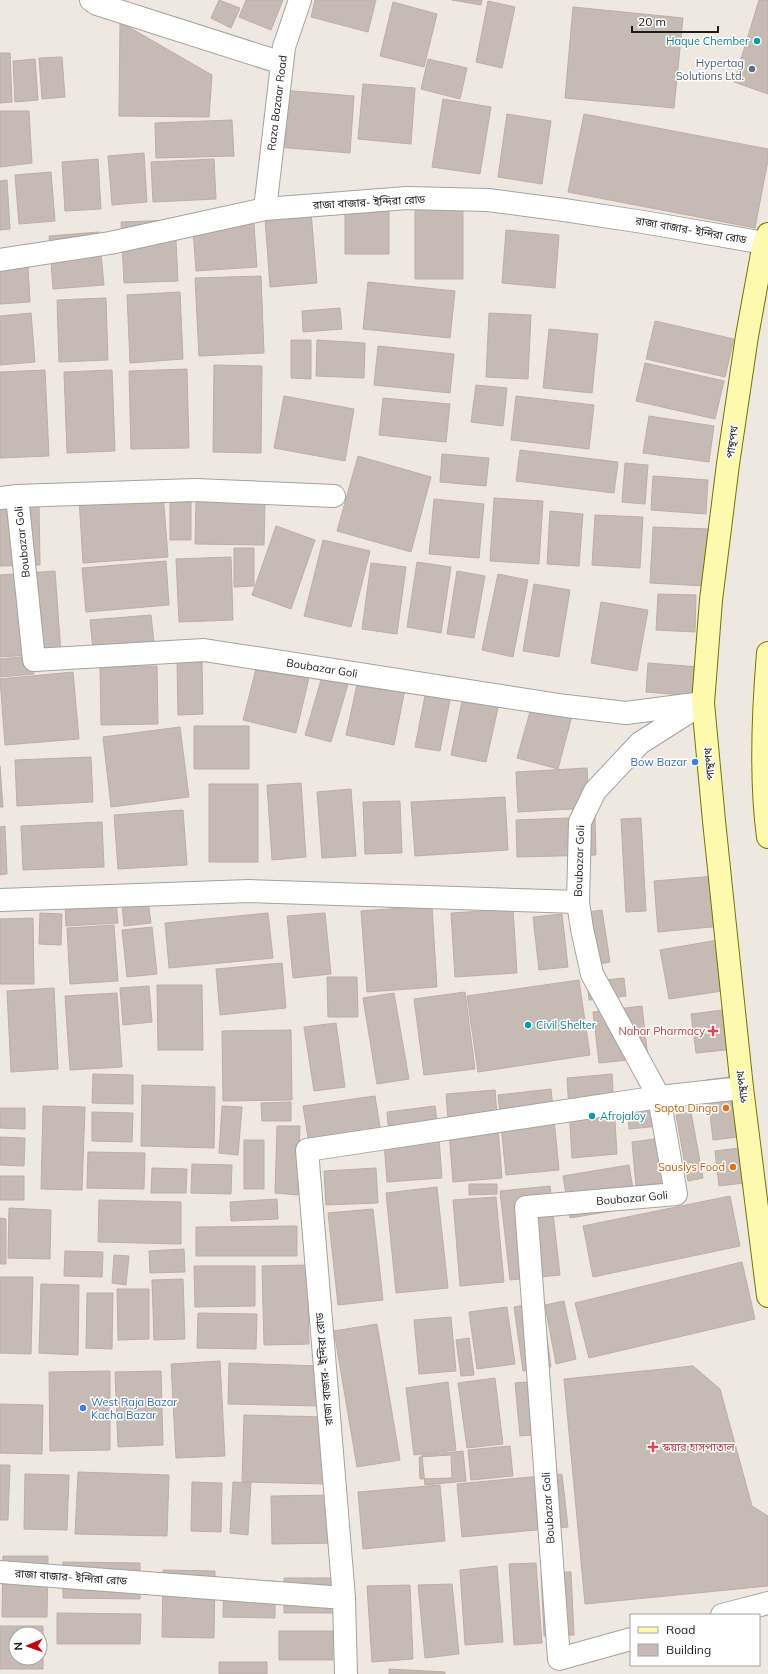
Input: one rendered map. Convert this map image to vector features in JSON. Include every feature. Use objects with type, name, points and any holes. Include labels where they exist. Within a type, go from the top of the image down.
[{"type":"main road","name":"পান্থপথ","points":[[766,239],[747,336],[728,464],[711,600],[704,703],[714,828],[742,1088],[768,1296]]},
{"type":"main road","points":[[768,653],[764,697],[764,809],[768,837]]},
{"type":"street","points":[[92,0],[97,4],[282,64]]},
{"type":"street","name":"Raza Bazaar Road","points":[[265,209],[284,47],[300,0]]},
{"type":"street","name":"রাজা বাজার- ইন্দিরা রোড","points":[[0,260],[110,243],[265,209],[407,198],[488,200],[766,239]]},
{"type":"street","points":[[9,497],[195,490],[334,496]]},
{"type":"street","name":"Boubazar Goli","points":[[9,497],[34,660],[204,650],[566,706],[626,713],[704,703]]},
{"type":"street","name":"Boubazar Goli","points":[[630,1639],[559,1659],[526,1207],[676,1194],[659,1097],[592,974],[582,929],[578,902],[580,822],[595,791],[640,743],[704,703]]},
{"type":"street","points":[[0,900],[249,891],[578,902]]},
{"type":"street","points":[[659,1097],[742,1088]]},
{"type":"street","name":"রাজা বাজার- ইন্দিরা রোড","points":[[0,1572],[344,1598],[307,1150],[659,1097]]},
{"type":"street","points":[[344,1598],[346,1674]]},
{"type":"street","points":[[726,1614],[768,1603]]},
{"type":"building","points":[[219,0],[240,8],[231,28],[211,18]]},
{"type":"building","points":[[246,0],[283,0],[271,30],[239,17]]},
{"type":"building","points":[[315,0],[376,0],[368,32],[311,17]]},
{"type":"building","points":[[452,0],[482,0],[481,5]]},
{"type":"building","name":"Haque Chember","points":[[759,0],[768,0],[768,94],[734,82]]},
{"type":"building","points":[[488,1],[515,7],[502,68],[476,62]]},
{"type":"building","points":[[393,2],[437,14],[424,67],[380,56]]},
{"type":"building","points":[[573,7],[683,18],[674,108],[565,98]]},
{"type":"building","points":[[120,22],[212,75],[209,117],[119,116]]},
{"type":"building","points":[[0,53],[10,53],[12,102],[0,103]]},
{"type":"building","points":[[62,57],[65,97],[42,99],[39,58]]},
{"type":"building","points":[[35,59],[38,100],[15,102],[13,61]]},
{"type":"building","points":[[428,59],[467,68],[460,99],[421,89]]},
{"type":"building","points":[[363,84],[415,88],[411,144],[358,139]]},
{"type":"building","points":[[282,90],[354,96],[350,153],[277,147]]},
{"type":"building","points":[[443,99],[491,107],[480,174],[432,167]]},
{"type":"building","points":[[0,111],[29,111],[32,163],[0,167]]},
{"type":"building","points":[[507,114],[551,121],[542,184],[498,177]]},
{"type":"building","points":[[584,114],[768,149],[768,160],[755,228],[568,192]]},
{"type":"building","points":[[232,120],[234,156],[156,158],[155,123]]},
{"type":"building","points":[[144,153],[147,202],[112,205],[108,156]]},
{"type":"building","points":[[98,159],[101,209],[65,211],[62,162]]},
{"type":"building","points":[[214,159],[216,199],[153,202],[151,162]]},
{"type":"building","points":[[51,172],[55,221],[19,224],[15,175]]},
{"type":"building","points":[[7,180],[10,229],[0,230],[0,181]]},
{"type":"building","points":[[310,200],[317,283],[270,287],[264,204]]},
{"type":"building","points":[[415,203],[463,203],[463,279],[415,279]]},
{"type":"building","points":[[345,204],[389,204],[389,254],[345,254]]},
{"type":"building","points":[[253,210],[257,267],[196,271],[192,215]]},
{"type":"building","points":[[175,220],[178,281],[124,283],[121,222]]},
{"type":"building","points":[[506,230],[559,235],[555,288],[502,283]]},
{"type":"building","points":[[99,232],[104,285],[53,289],[49,236]]},
{"type":"building","points":[[27,248],[30,302],[0,304],[0,250]]},
{"type":"building","points":[[261,276],[264,353],[199,356],[195,278]]},
{"type":"building","points":[[368,282],[455,291],[450,338],[363,329]]},
{"type":"building","points":[[180,292],[183,359],[130,363],[127,295]]},
{"type":"building","points":[[106,298],[108,360],[59,362],[57,300]]},
{"type":"building","points":[[340,308],[342,329],[303,332],[302,311]]},
{"type":"building","points":[[31,313],[35,362],[0,365],[0,316]]},
{"type":"building","points":[[489,313],[531,315],[528,379],[486,377]]},
{"type":"building","points":[[655,321],[734,339],[725,377],[646,359]]},
{"type":"building","points":[[549,329],[598,334],[592,393],[543,388]]},
{"type":"building","points":[[291,340],[311,340],[311,379],[291,378]]},
{"type":"building","points":[[317,340],[365,343],[364,378],[316,376]]},
{"type":"building","points":[[378,346],[454,354],[450,393],[374,385]]},
{"type":"building","points":[[645,363],[724,381],[715,419],[636,401]]},
{"type":"building","points":[[214,365],[262,366],[261,453],[213,452]]},
{"type":"building","points":[[187,369],[189,448],[131,449],[129,371]]},
{"type":"building","points":[[45,370],[49,456],[0,458],[0,372]]},
{"type":"building","points":[[112,370],[115,451],[67,453],[64,372]]},
{"type":"building","points":[[476,385],[507,388],[503,426],[471,422]]},
{"type":"building","points":[[284,396],[354,409],[345,461],[274,448]]},
{"type":"building","points":[[516,396],[594,405],[589,449],[511,440]]},
{"type":"building","points":[[383,398],[450,404],[446,442],[379,435]]},
{"type":"building","points":[[649,416],[714,426],[709,462],[643,453]]},
{"type":"building","points":[[520,450],[618,462],[614,493],[516,481]]},
{"type":"building","points":[[442,454],[489,458],[486,486],[440,482]]},
{"type":"building","points":[[358,456],[431,477],[411,552],[337,531]]},
{"type":"building","points":[[625,463],[648,465],[645,504],[622,502]]},
{"type":"building","points":[[653,476],[708,480],[706,514],[651,510]]},
{"type":"building","points":[[163,493],[168,557],[83,563],[79,498]]},
{"type":"building","points":[[494,498],[543,501],[539,564],[490,561]]},
{"type":"building","points":[[434,499],[484,504],[479,558],[429,554]]},
{"type":"building","points":[[196,500],[265,501],[264,545],[195,544]]},
{"type":"building","points":[[170,502],[191,502],[191,540],[170,540]]},
{"type":"building","points":[[0,504],[39,504],[40,565],[0,566]]},
{"type":"building","points":[[550,511],[583,514],[579,566],[547,564]]},
{"type":"building","points":[[595,515],[643,517],[640,568],[592,565]]},
{"type":"building","points":[[276,526],[315,540],[291,609],[252,595]]},
{"type":"building","points":[[653,527],[708,529],[706,586],[650,583]]},
{"type":"building","points":[[323,540],[370,551],[351,627],[304,616]]},
{"type":"building","points":[[234,548],[254,548],[254,586],[234,587]]},
{"type":"building","points":[[231,557],[233,620],[179,622],[176,559]]},
{"type":"building","points":[[166,561],[169,605],[86,612],[82,568]]},
{"type":"building","points":[[417,562],[451,567],[441,633],[407,627]]},
{"type":"building","points":[[371,563],[406,567],[397,634],[362,629]]},
{"type":"building","points":[[55,571],[61,653],[0,657],[0,575]]},
{"type":"building","points":[[457,571],[485,576],[474,638],[447,634]]},
{"type":"building","points":[[498,574],[528,580],[513,657],[482,650]]},
{"type":"building","points":[[534,584],[570,590],[559,657],[523,651]]},
{"type":"building","points":[[658,594],[696,595],[695,632],[656,630]]},
{"type":"building","points":[[601,602],[648,610],[637,671],[591,663]]},
{"type":"building","points":[[151,615],[154,643],[93,649],[90,620]]},
{"type":"building","points":[[260,653],[312,665],[296,733],[243,720]]},
{"type":"building","points":[[32,656],[34,674],[0,677],[0,659]]},
{"type":"building","points":[[202,660],[203,714],[178,715],[177,661]]},
{"type":"building","points":[[648,663],[699,667],[697,696],[646,692]]},
{"type":"building","points":[[157,666],[158,724],[101,725],[100,667]]},
{"type":"building","points":[[73,672],[79,739],[5,745],[0,679]]},
{"type":"building","points":[[323,673],[349,681],[331,742],[305,735]]},
{"type":"building","points":[[358,680],[405,689],[394,745],[346,735]]},
{"type":"building","points":[[428,680],[453,685],[440,751],[415,747]]},
{"type":"building","points":[[464,691],[500,699],[486,762],[451,755]]},
{"type":"building","points":[[533,701],[573,712],[558,769],[517,758]]},
{"type":"building","points":[[194,726],[249,726],[249,769],[194,769]]},
{"type":"building","points":[[180,727],[189,797],[111,807],[103,737]]},
{"type":"building","points":[[91,757],[93,802],[17,806],[15,760]]},
{"type":"building","points":[[0,766],[3,807],[0,807]]},
{"type":"building","points":[[587,768],[589,808],[518,812],[516,772]]},
{"type":"building","points":[[301,783],[306,857],[272,860],[267,785]]},
{"type":"building","points":[[209,784],[258,784],[258,862],[209,862]]},
{"type":"building","points":[[351,789],[356,856],[322,858],[317,792]]},
{"type":"building","points":[[505,797],[508,850],[415,856],[411,802]]},
{"type":"building","points":[[400,801],[402,853],[365,854],[363,802]]},
{"type":"building","points":[[183,810],[187,865],[118,869],[114,815]]},
{"type":"building","points":[[595,817],[596,855],[517,857],[516,820]]},
{"type":"building","points":[[641,818],[646,911],[626,912],[621,819]]},
{"type":"building","points":[[102,822],[104,867],[23,870],[21,826]]},
{"type":"building","points":[[5,826],[7,874],[0,875],[0,827]]},
{"type":"building","points":[[716,876],[722,926],[658,932],[654,881]]},
{"type":"building","points":[[116,900],[118,923],[66,926],[65,903]]},
{"type":"building","points":[[148,901],[151,923],[124,926],[122,904]]},
{"type":"building","points":[[432,906],[437,987],[367,992],[361,911]]},
{"type":"building","points":[[513,909],[517,973],[455,977],[451,913]]},
{"type":"building","points":[[602,910],[610,962],[581,967],[574,914]]},
{"type":"building","points":[[40,913],[62,914],[61,945],[39,944]]},
{"type":"building","points":[[268,913],[273,958],[169,968],[165,923]]},
{"type":"building","points":[[325,913],[331,974],[293,978],[287,916]]},
{"type":"building","points":[[562,914],[568,967],[539,970],[533,917]]},
{"type":"building","points":[[33,918],[34,984],[0,984],[0,919]]},
{"type":"building","points":[[114,925],[118,981],[70,984],[67,928]]},
{"type":"building","points":[[152,927],[157,974],[127,977],[122,930]]},
{"type":"building","points":[[724,939],[729,990],[669,999],[660,950]]},
{"type":"building","points":[[282,963],[286,1008],[220,1015],[216,969]]},
{"type":"building","points":[[327,977],[357,977],[358,1017],[328,1017]]},
{"type":"building","points":[[624,978],[626,996],[589,1000],[587,982]]},
{"type":"building","name":"Civil Shelter","points":[[579,980],[590,1055],[478,1072],[467,996]]},
{"type":"building","points":[[157,985],[202,985],[203,1050],[158,1050]]},
{"type":"building","points":[[149,986],[152,1022],[123,1025],[120,988]]},
{"type":"building","points":[[54,988],[58,1069],[11,1072],[7,991]]},
{"type":"building","points":[[465,992],[475,1069],[424,1075],[414,999]]},
{"type":"building","points":[[117,993],[122,1067],[70,1070],[65,996]]},
{"type":"building","points":[[394,993],[409,1079],[377,1084],[363,998]]},
{"type":"building","points":[[642,1006],[648,1058],[599,1063],[593,1012]]},
{"type":"building","name":"Nahar Pharmacy","points":[[730,1009],[735,1049],[696,1053],[691,1014]]},
{"type":"building","points":[[336,1023],[345,1087],[314,1091],[304,1027]]},
{"type":"building","points":[[291,1030],[292,1100],[223,1101],[222,1031]]},
{"type":"building","points":[[93,1074],[133,1075],[133,1104],[92,1103]]},
{"type":"building","name":"Afrojaloy","points":[[612,1074],[617,1154],[572,1158],[567,1078]]},
{"type":"building","name":"Sapta Dinga","points":[[738,1076],[746,1136],[713,1140],[706,1080]]},
{"type":"building","points":[[142,1085],[215,1087],[214,1148],[141,1146]]},
{"type":"building","points":[[667,1088],[670,1125],[629,1129],[626,1092]]},
{"type":"building","points":[[551,1089],[559,1170],[506,1175],[498,1095]]},
{"type":"building","points":[[495,1090],[502,1178],[453,1182],[446,1094]]},
{"type":"building","points":[[375,1096],[381,1133],[309,1144],[303,1106]]},
{"type":"building","points":[[291,1102],[291,1121],[262,1121],[261,1103]]},
{"type":"building","points":[[43,1106],[85,1107],[82,1190],[41,1189]]},
{"type":"building","points":[[222,1106],[242,1107],[238,1155],[219,1153]]},
{"type":"building","points":[[435,1106],[438,1129],[389,1135],[387,1112]]},
{"type":"building","points":[[0,1108],[25,1108],[25,1129],[0,1128]]},
{"type":"building","points":[[92,1112],[133,1113],[132,1142],[92,1141]]},
{"type":"building","points":[[691,1112],[703,1178],[688,1181],[676,1115]]},
{"type":"building","points":[[277,1126],[300,1126],[298,1195],[275,1193]]},
{"type":"building","points":[[0,1137],[25,1138],[24,1166],[0,1165]]},
{"type":"building","points":[[669,1137],[673,1182],[636,1186],[632,1142]]},
{"type":"building","points":[[439,1139],[442,1178],[387,1182],[384,1143]]},
{"type":"building","points":[[244,1140],[264,1140],[264,1189],[244,1189]]},
{"type":"building","name":"Sauslys Food","points":[[747,1147],[752,1182],[719,1186],[715,1151]]},
{"type":"building","points":[[88,1152],[145,1153],[144,1189],[87,1188]]},
{"type":"building","points":[[192,1164],[232,1165],[231,1194],[191,1193]]},
{"type":"building","points":[[629,1165],[636,1207],[570,1218],[563,1176]]},
{"type":"building","points":[[152,1168],[187,1169],[186,1193],[151,1193]]},
{"type":"building","points":[[376,1168],[378,1203],[326,1205],[324,1171]]},
{"type":"building","points":[[0,1176],[24,1176],[24,1200],[0,1200]]},
{"type":"building","points":[[469,1184],[497,1184],[497,1194],[469,1195]]},
{"type":"building","points":[[550,1186],[560,1275],[510,1280],[500,1191]]},
{"type":"building","points":[[437,1187],[448,1288],[396,1293],[386,1193]]},
{"type":"building","points":[[730,1196],[740,1246],[593,1277],[583,1226]]},
{"type":"building","points":[[496,1197],[504,1282],[460,1286],[453,1200]]},
{"type":"building","points":[[277,1199],[278,1219],[231,1221],[230,1202]]},
{"type":"building","points":[[99,1200],[181,1202],[181,1244],[98,1242]]},
{"type":"building","points":[[9,1208],[51,1210],[50,1259],[8,1258]]},
{"type":"building","points":[[373,1209],[383,1300],[338,1305],[328,1213]]},
{"type":"building","points":[[0,1218],[6,1219],[6,1264],[0,1264]]},
{"type":"building","points":[[297,1226],[297,1256],[196,1256],[196,1227]]},
{"type":"building","points":[[184,1249],[185,1272],[150,1273],[149,1251]]},
{"type":"building","points":[[65,1251],[103,1252],[102,1277],[64,1276]]},
{"type":"building","points":[[114,1255],[129,1256],[126,1285],[112,1283]]},
{"type":"building","points":[[742,1262],[755,1319],[589,1358],[575,1303]]},
{"type":"building","points":[[307,1265],[309,1344],[264,1345],[262,1266]]},
{"type":"building","points":[[194,1266],[255,1266],[255,1306],[195,1307]]},
{"type":"building","points":[[0,1277],[33,1277],[31,1354],[0,1353]]},
{"type":"building","points":[[183,1279],[185,1339],[154,1340],[152,1280]]},
{"type":"building","points":[[41,1284],[79,1285],[78,1355],[39,1353]]},
{"type":"building","points":[[117,1289],[149,1289],[149,1339],[118,1340]]},
{"type":"building","points":[[87,1293],[113,1293],[112,1349],[86,1348]]},
{"type":"building","points":[[564,1301],[576,1359],[556,1364],[545,1305]]},
{"type":"building","points":[[542,1302],[551,1367],[523,1371],[514,1307]]},
{"type":"building","points":[[507,1307],[515,1364],[477,1369],[469,1312]]},
{"type":"building","points":[[198,1313],[257,1314],[256,1349],[197,1348]]},
{"type":"building","points":[[451,1317],[456,1371],[419,1374],[414,1320]]},
{"type":"building","points":[[377,1324],[400,1460],[357,1467],[334,1331]]},
{"type":"building","points":[[469,1338],[474,1375],[461,1376],[456,1340]]},
{"type":"building","points":[[220,1361],[225,1456],[176,1458],[171,1364]]},
{"type":"building","points":[[229,1363],[320,1366],[319,1406],[228,1404]]},
{"type":"building","name":"স্কয়ার হাসপাতাল","points":[[693,1366],[720,1389],[752,1506],[768,1516],[768,1586],[585,1604],[564,1379]]},
{"type":"building","points":[[110,1371],[110,1450],[50,1451],[49,1372]]},
{"type":"building","points":[[161,1371],[163,1445],[118,1447],[115,1372]]},
{"type":"building","points":[[495,1378],[503,1444],[467,1448],[458,1383]]},
{"type":"building","points":[[549,1380],[554,1433],[520,1436],[515,1383]]},
{"type":"building","points":[[448,1382],[456,1450],[414,1455],[406,1388]]},
{"type":"building","points":[[0,1404],[43,1405],[42,1454],[0,1453]]},
{"type":"building","points":[[244,1415],[328,1417],[326,1484],[242,1482]]},
{"type":"building","points":[[510,1446],[513,1476],[471,1480],[468,1450]]},
{"type":"building","points":[[463,1451],[466,1481],[425,1485],[422,1455]]},
{"type":"building","points":[[451,1455],[452,1478],[420,1479],[419,1457]]},
{"type":"building","points":[[0,1465],[10,1465],[8,1520],[0,1520]]},
{"type":"building","points":[[78,1472],[169,1475],[167,1536],[75,1534]]},
{"type":"building","points":[[25,1474],[69,1475],[67,1530],[24,1529]]},
{"type":"building","points":[[562,1474],[568,1527],[462,1537],[457,1484]]},
{"type":"building","points":[[192,1482],[222,1483],[221,1532],[191,1531]]},
{"type":"building","points":[[233,1482],[251,1483],[248,1535],[230,1533]]},
{"type":"building","points":[[440,1485],[445,1541],[363,1549],[358,1492]]},
{"type":"building","points":[[336,1495],[336,1543],[272,1544],[271,1496]]},
{"type":"building","points":[[3,1556],[48,1556],[47,1617],[2,1617]]},
{"type":"building","points":[[63,1562],[140,1563],[140,1599],[63,1598]]},
{"type":"building","points":[[536,1563],[542,1643],[514,1645],[509,1564]]},
{"type":"building","points":[[497,1566],[503,1642],[465,1645],[460,1570]]},
{"type":"building","points":[[163,1570],[215,1571],[214,1638],[162,1637]]},
{"type":"building","points":[[571,1572],[574,1635],[544,1636],[541,1573]]},
{"type":"building","points":[[284,1578],[341,1578],[341,1613],[284,1613]]},
{"type":"building","points":[[224,1580],[275,1581],[275,1618],[223,1617]]},
{"type":"building","points":[[452,1584],[459,1654],[425,1658],[418,1585]]},
{"type":"building","points":[[410,1585],[413,1659],[372,1662],[367,1586]]},
{"type":"building","points":[[57,1613],[141,1614],[140,1644],[57,1644]]},
{"type":"building","points":[[0,1626],[8,1626],[8,1666],[43,1666],[43,1669],[0,1669]]},
{"type":"building","points":[[279,1631],[333,1631],[333,1660],[279,1660]]},
{"type":"building","points":[[219,1662],[267,1662],[267,1674],[219,1674]]},
{"type":"building","points":[[389,1669],[445,1672],[445,1674],[389,1674]]},
{"type":"place","name":"Haque Chember","points":[[757,41]]},
{"type":"place","name":"Hypertag Solutions Ltd.","points":[[752,69]]},
{"type":"place","name":"Bow Bazar","points":[[695,762]]},
{"type":"place","name":"Civil Shelter","points":[[528,1025]]},
{"type":"place","name":"Nahar Pharmacy","points":[[713,1031]]},
{"type":"place","name":"Sapta Dinga","points":[[726,1108]]},
{"type":"place","name":"Afrojaloy","points":[[592,1116]]},
{"type":"place","name":"Sauslys Food","points":[[733,1167]]},
{"type":"place","name":"West Raja Bazar Kacha Bazar","points":[[83,1408]]},
{"type":"place","name":"স্কয়ার হাসপাতাল","points":[[653,1447]]}]
